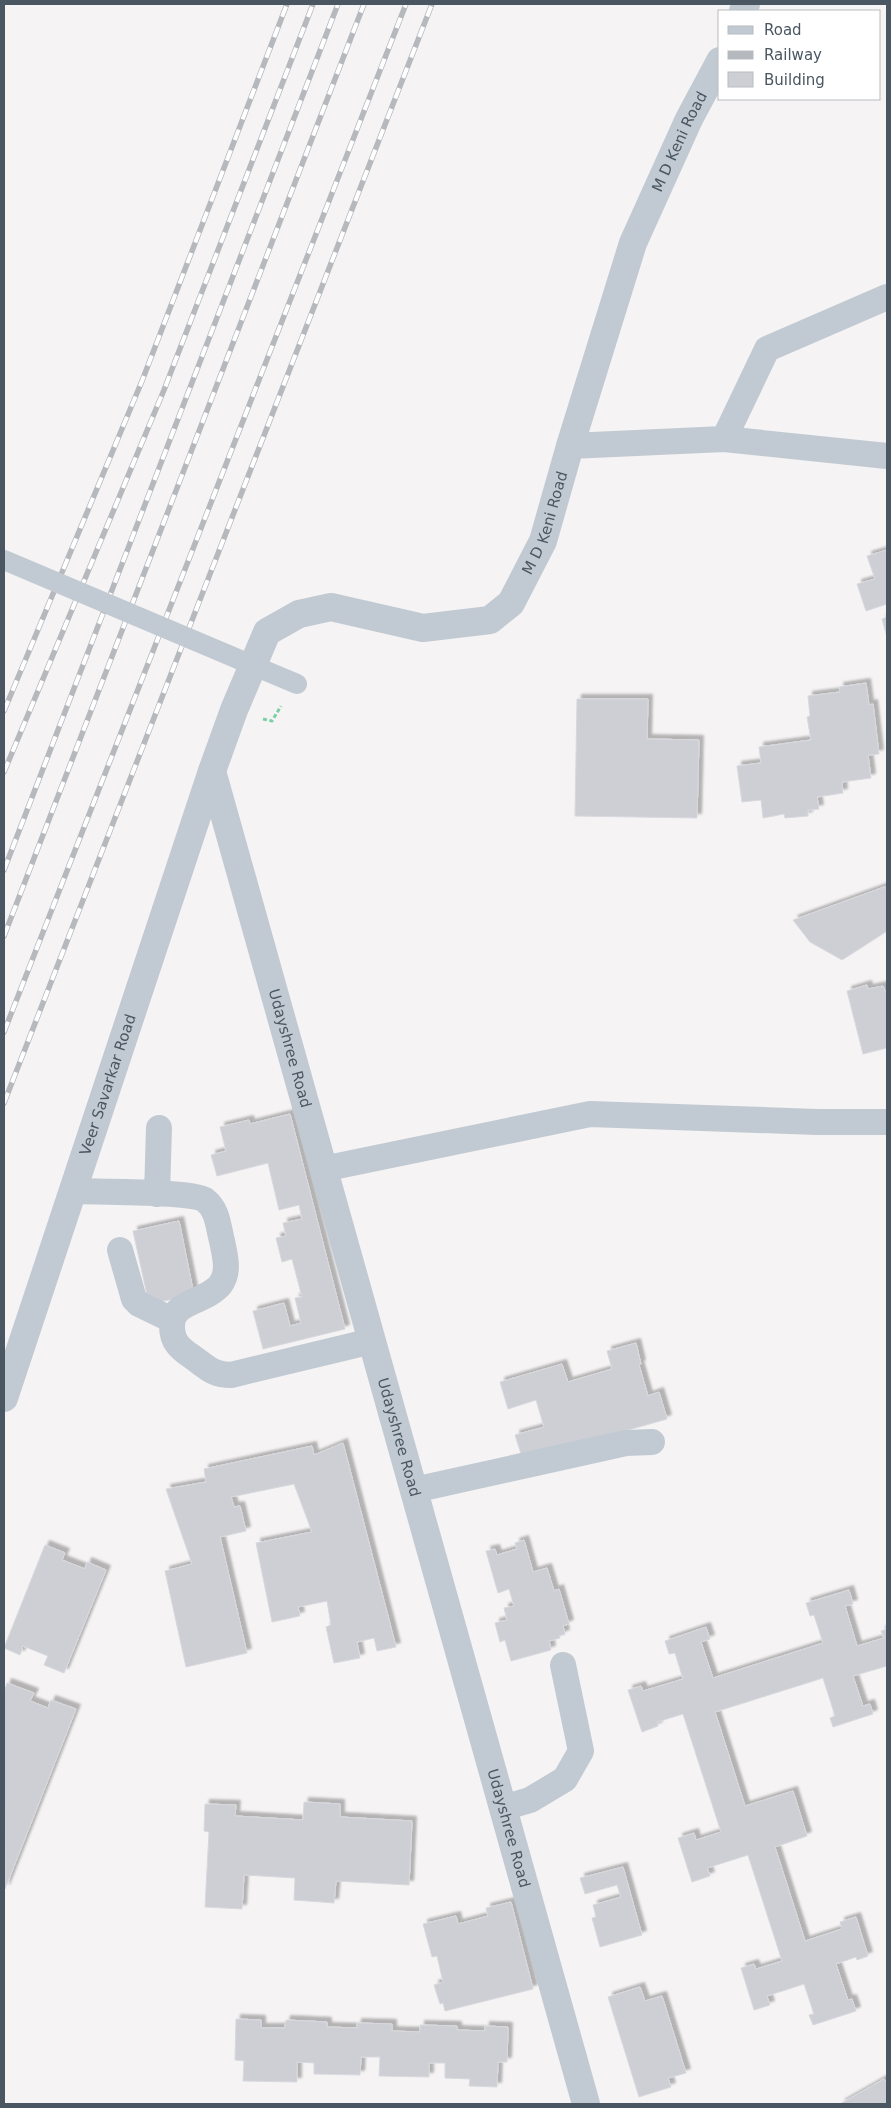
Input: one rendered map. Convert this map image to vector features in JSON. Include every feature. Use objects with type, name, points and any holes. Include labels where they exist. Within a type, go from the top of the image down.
[{"type":"street","name":"M D Keni Road","points":[[212,772],[234,710],[267,632],[299,614],[331,607],[423,628],[490,620],[511,603],[543,542],[570,446],[633,243],[689,120],[718,65]]},
{"type":"street","points":[[724,439],[767,349],[887,297]]},
{"type":"street","points":[[570,446],[724,439],[887,456]]},
{"type":"street","points":[[4,560],[297,684]]},
{"type":"street","name":"Udayshree Road","points":[[212,772],[586,2104]]},
{"type":"street","name":"Veer Savarkar Road","points":[[4,1398],[212,772]]},
{"type":"street","points":[[323,1169],[590,1114],[817,1122],[887,1122]]},
{"type":"street","points":[[157,1194],[159,1128]]},
{"type":"street","points":[[73,1191],[185,1195],[204,1199],[215,1211],[227,1265],[222,1283],[211,1294],[179,1308],[172,1320],[172,1337],[184,1351],[217,1375],[231,1375],[372,1341]]},
{"type":"street","points":[[120,1250],[134,1299],[139,1304],[172,1320]]},
{"type":"street","points":[[414,1490],[626,1444],[652,1442]]},
{"type":"street","points":[[503,1808],[530,1800],[565,1779],[581,1751],[563,1666]]},
{"type":"building","points":[[887,550],[887,604],[866,611],[857,584],[875,579],[867,556]]},
{"type":"building","points":[[887,617],[887,637],[882,619]]},
{"type":"building","points":[[866,683],[869,705],[873,704],[879,754],[868,755],[871,778],[842,782],[843,793],[817,797],[819,809],[808,810],[808,816],[785,818],[784,814],[763,818],[761,800],[742,802],[737,766],[761,763],[759,747],[811,740],[807,717],[810,716],[808,696],[840,692],[839,687]]},
{"type":"building","points":[[577,699],[648,699],[647,739],[699,740],[697,818],[575,816]]},
{"type":"building","points":[[887,886],[887,931],[842,960],[810,942],[793,920]]},
{"type":"building","points":[[867,985],[868,989],[883,986],[885,991],[887,991],[887,1048],[863,1054],[847,991]]},
{"type":"building","points":[[290,1114],[345,1329],[263,1349],[253,1311],[284,1303],[290,1326],[301,1323],[295,1298],[302,1297],[292,1259],[282,1262],[276,1238],[286,1236],[283,1223],[302,1219],[299,1205],[279,1210],[268,1163],[217,1176],[211,1155],[226,1151],[220,1127],[249,1120],[250,1124]]},
{"type":"building","points":[[179,1221],[194,1295],[149,1304],[133,1231]]},
{"type":"building","points":[[636,1343],[641,1364],[639,1365],[648,1396],[659,1392],[667,1419],[523,1460],[515,1435],[544,1427],[536,1400],[508,1409],[500,1382],[562,1364],[568,1382],[612,1369],[607,1351]]},
{"type":"building","points":[[343,1443],[396,1647],[377,1651],[374,1638],[357,1642],[360,1658],[334,1663],[326,1627],[331,1625],[327,1601],[298,1607],[300,1616],[272,1622],[256,1543],[312,1532],[294,1484],[231,1497],[234,1507],[240,1506],[246,1531],[220,1537],[247,1653],[186,1667],[165,1571],[192,1564],[166,1489],[206,1482],[204,1469],[312,1446],[314,1455]]},
{"type":"building","points":[[524,1540],[533,1572],[547,1568],[554,1591],[559,1589],[569,1624],[563,1626],[565,1634],[559,1636],[560,1638],[549,1641],[551,1650],[511,1661],[505,1640],[500,1642],[495,1623],[507,1620],[504,1608],[514,1606],[509,1589],[498,1593],[486,1551],[495,1549],[497,1555],[517,1549],[515,1543]]},
{"type":"building","points":[[45,1545],[65,1553],[62,1560],[85,1569],[87,1562],[106,1570],[64,1673],[44,1665],[48,1656],[23,1646],[20,1655],[4,1648]]},
{"type":"building","points":[[849,1590],[853,1604],[845,1606],[857,1646],[884,1638],[881,1631],[887,1629],[887,1666],[853,1676],[863,1706],[870,1704],[873,1714],[833,1727],[830,1718],[835,1716],[823,1678],[715,1712],[745,1806],[793,1791],[807,1836],[775,1847],[805,1941],[842,1929],[840,1922],[856,1917],[868,1956],[857,1960],[856,1957],[836,1964],[848,2000],[852,1999],[856,2011],[813,2025],[809,2015],[814,2014],[804,1984],[767,1996],[770,2005],[754,2010],[741,1968],[754,1964],[756,1969],[782,1961],[748,1855],[707,1868],[710,1876],[692,1882],[678,1838],[694,1833],[696,1840],[721,1832],[683,1714],[657,1722],[658,1726],[642,1732],[628,1690],[641,1686],[643,1691],[683,1679],[675,1653],[669,1654],[665,1641],[706,1627],[710,1639],[701,1642],[713,1678],[823,1643],[814,1615],[810,1616],[806,1603]]},
{"type":"building","points":[[7,1683],[34,1693],[30,1701],[48,1708],[51,1700],[76,1709],[5,1889],[4,1692]]},
{"type":"building","points":[[304,1802],[340,1804],[340,1817],[412,1821],[409,1885],[336,1881],[334,1903],[294,1900],[295,1878],[244,1875],[242,1909],[205,1907],[209,1832],[204,1831],[205,1804],[236,1805],[235,1816],[303,1820]]},
{"type":"building","points":[[623,1867],[642,1935],[600,1947],[592,1918],[596,1917],[593,1905],[621,1897],[617,1885],[585,1894],[580,1878]]},
{"type":"building","points":[[511,1902],[533,1989],[445,2011],[443,2003],[440,2004],[434,1985],[443,1982],[437,1956],[432,1957],[423,1924],[456,1916],[458,1924],[488,1916],[486,1908]]},
{"type":"building","points":[[640,1987],[645,2001],[662,1996],[686,2073],[668,2078],[671,2087],[639,2097],[608,1997]]},
{"type":"building","points":[[236,2019],[261,2020],[261,2028],[285,2028],[286,2020],[327,2022],[327,2027],[357,2028],[357,2023],[392,2024],[392,2031],[420,2032],[420,2025],[457,2026],[457,2030],[485,2031],[485,2026],[508,2027],[507,2062],[498,2062],[497,2087],[469,2086],[470,2079],[445,2078],[445,2063],[429,2063],[429,2077],[379,2076],[380,2057],[361,2057],[360,2075],[314,2074],[314,2063],[297,2062],[297,2082],[243,2081],[244,2061],[235,2060]]},
{"type":"building","points":[[884,2079],[887,2083],[887,2104],[840,2104]]},
{"type":"railway","points":[[4,711],[142,381],[287,4]]},
{"type":"railway","points":[[4,772],[164,390],[313,4]]},
{"type":"railway","points":[[4,870],[338,4]]},
{"type":"railway","points":[[4,936],[364,4]]},
{"type":"railway","points":[[4,1032],[406,4]]},
{"type":"railway","points":[[4,1103],[432,4]]}]
